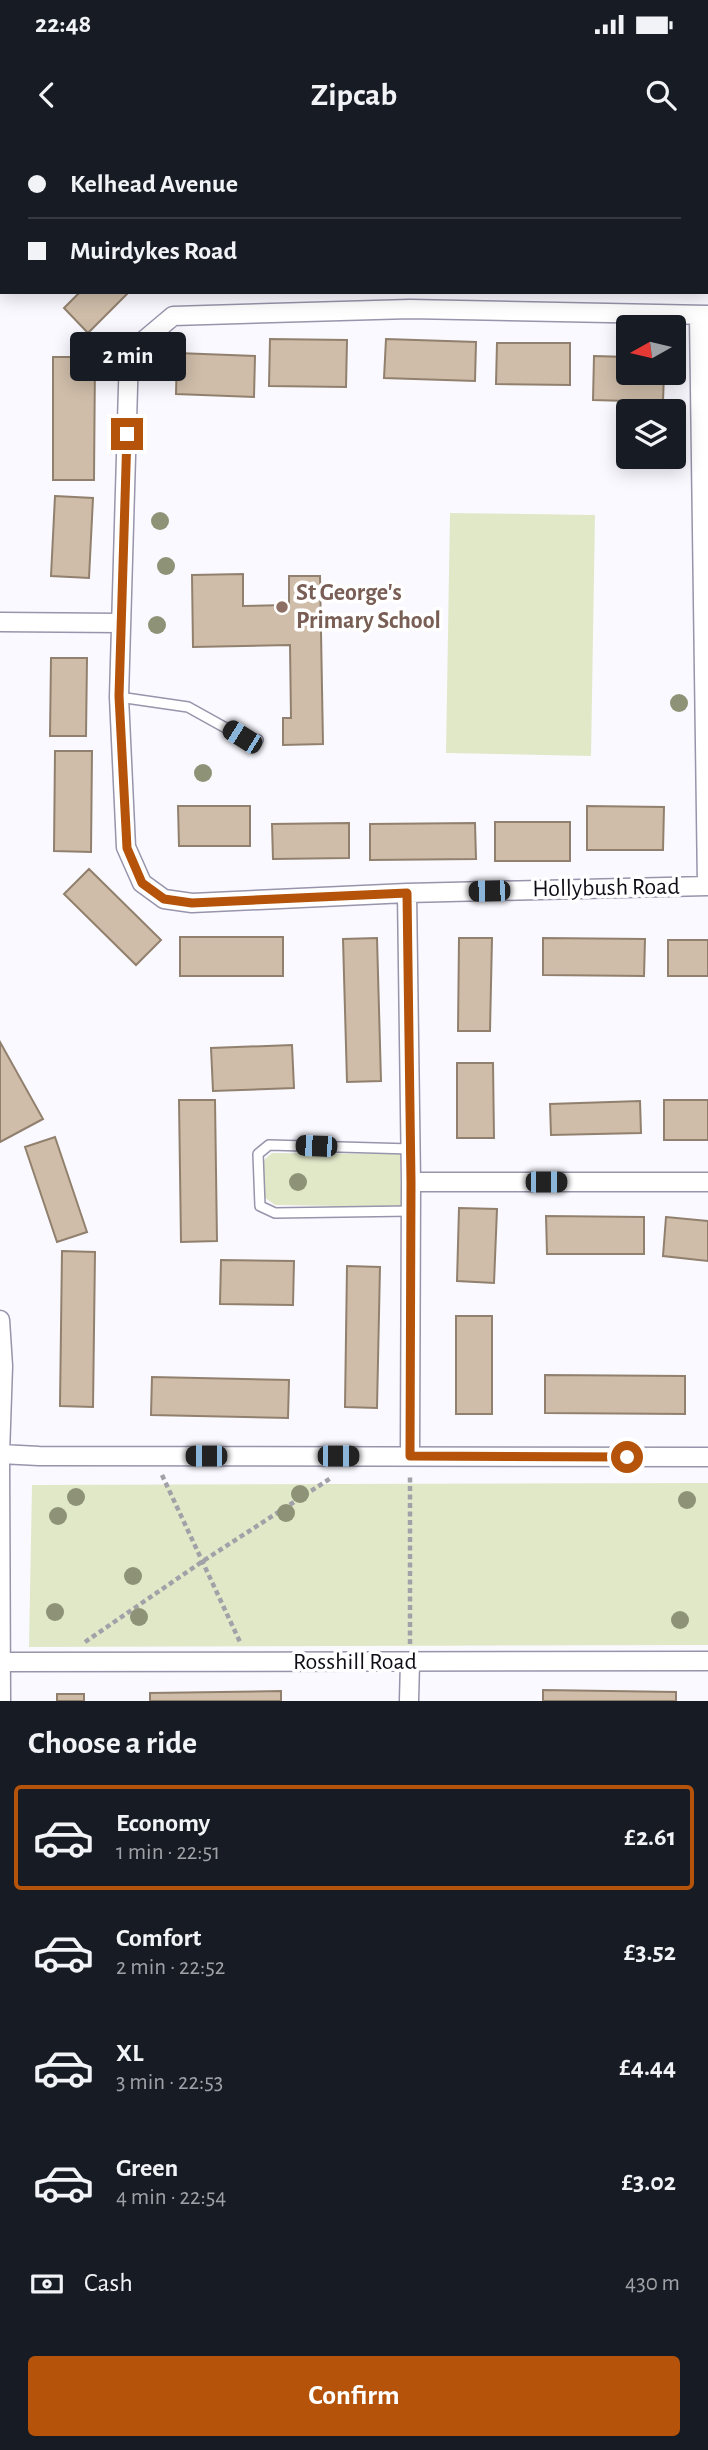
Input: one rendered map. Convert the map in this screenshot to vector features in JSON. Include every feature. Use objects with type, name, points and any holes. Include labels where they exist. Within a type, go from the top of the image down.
[{"type":"street","name":"Hollybush Road","points":[[704,315],[410,301],[173,316],[129,354],[119,696],[127,848],[142,883],[164,899],[192,903],[407,893],[707,886]]},
{"type":"street","points":[[704,315],[707,886]]},
{"type":"street","points":[[0,622],[120,623]]},
{"type":"street","points":[[407,893],[411,1149],[410,1456]]},
{"type":"street","points":[[411,1182],[708,1182]]},
{"type":"street","points":[[0,1320],[4,1366],[0,1454],[2,1701]]},
{"type":"street","points":[[0,1454],[708,1457]]},
{"type":"street","name":"Rosshill Road","points":[[1,1662],[708,1661]]},
{"type":"street","points":[[409,1701],[410,1662]]},
{"type":"lane","points":[[119,696],[188,706],[242,737],[258,740]]},
{"type":"lane","points":[[411,1149],[269,1145],[258,1154],[260,1206],[275,1213],[411,1211]]},
{"type":"path","points":[[153,1456],[250,1662]]},
{"type":"path","points":[[57,1662],[203,1561],[364,1456]]},
{"type":"path","points":[[410,1456],[410,1662]]},
{"type":"green space","points":[[450,513],[595,515],[591,756],[446,753]]},
{"type":"green space","points":[[272,1153],[400,1154],[401,1207],[275,1205],[264,1197],[263,1161]]},
{"type":"green space","points":[[708,1483],[708,1645],[29,1647],[32,1485]]},
{"type":"building","points":[[78,294],[127,294],[88,333],[64,308]]},
{"type":"building","points":[[270,339],[347,340],[346,387],[269,386]]},
{"type":"building","points":[[386,339],[476,342],[475,381],[384,378]]},
{"type":"building","points":[[497,343],[570,343],[570,385],[496,384]]},
{"type":"building","points":[[177,353],[255,356],[254,397],[176,394]]},
{"type":"building","points":[[594,356],[616,357],[616,385],[664,385],[663,399],[593,400]]},
{"type":"building","points":[[53,357],[95,357],[94,480],[53,480]]},
{"type":"building","points":[[55,496],[93,498],[89,578],[51,576]]},
{"type":"building","points":[[243,574],[243,606],[289,605],[289,576],[320,576],[323,744],[283,745],[283,718],[291,718],[290,645],[193,647],[192,575]]},
{"type":"building","points":[[51,658],[87,658],[86,736],[50,736]]},
{"type":"building","points":[[55,751],[92,751],[91,852],[54,851]]},
{"type":"building","points":[[178,806],[250,806],[250,846],[179,846]]},
{"type":"building","points":[[587,806],[664,807],[663,850],[587,850]]},
{"type":"building","points":[[495,822],[570,822],[570,861],[495,861]]},
{"type":"building","points":[[349,823],[349,858],[273,859],[272,824]]},
{"type":"building","points":[[475,823],[476,859],[370,860],[370,824]]},
{"type":"building","points":[[89,869],[161,940],[136,965],[64,894]]},
{"type":"building","points":[[180,937],[283,937],[283,976],[180,976]]},
{"type":"building","points":[[377,938],[381,1081],[347,1082],[343,939]]},
{"type":"building","points":[[459,938],[492,938],[490,1031],[458,1031]]},
{"type":"building","points":[[543,938],[645,939],[644,976],[543,975]]},
{"type":"building","points":[[668,940],[708,940],[708,976],[668,976]]},
{"type":"building","points":[[0,1042],[43,1119],[0,1142]]},
{"type":"building","points":[[292,1045],[294,1088],[213,1091],[211,1048]]},
{"type":"building","points":[[457,1063],[493,1063],[494,1138],[457,1138]]},
{"type":"building","points":[[179,1100],[215,1100],[217,1241],[181,1242]]},
{"type":"building","points":[[664,1100],[708,1100],[708,1140],[664,1140]]},
{"type":"building","points":[[640,1101],[641,1133],[551,1135],[550,1104]]},
{"type":"building","points":[[55,1137],[87,1232],[57,1242],[25,1147]]},
{"type":"building","points":[[459,1208],[497,1209],[494,1283],[457,1281]]},
{"type":"building","points":[[546,1216],[644,1217],[644,1254],[547,1254]]},
{"type":"building","points":[[666,1217],[708,1221],[708,1261],[663,1256]]},
{"type":"building","points":[[62,1251],[95,1252],[93,1407],[60,1406]]},
{"type":"building","points":[[221,1260],[294,1261],[293,1305],[220,1304]]},
{"type":"building","points":[[347,1266],[380,1267],[377,1408],[345,1407]]},
{"type":"building","points":[[456,1316],[492,1316],[492,1414],[456,1414]]},
{"type":"building","points":[[545,1375],[685,1376],[685,1414],[545,1413]]},
{"type":"building","points":[[152,1377],[289,1380],[288,1418],[151,1415]]},
{"type":"building","points":[[543,1690],[676,1692],[676,1701],[543,1701]]},
{"type":"building","points":[[281,1691],[281,1701],[150,1701],[150,1693]]},
{"type":"building","points":[[57,1694],[84,1694],[84,1701],[57,1701]]},
{"type":"place","name":"St George's Primary School","points":[[282,607]]},
{"type":"route","points":[[127,434],[119,696],[127,848],[142,883],[164,899],[192,903],[407,893],[411,1182],[410,1456],[627,1457]]}]
